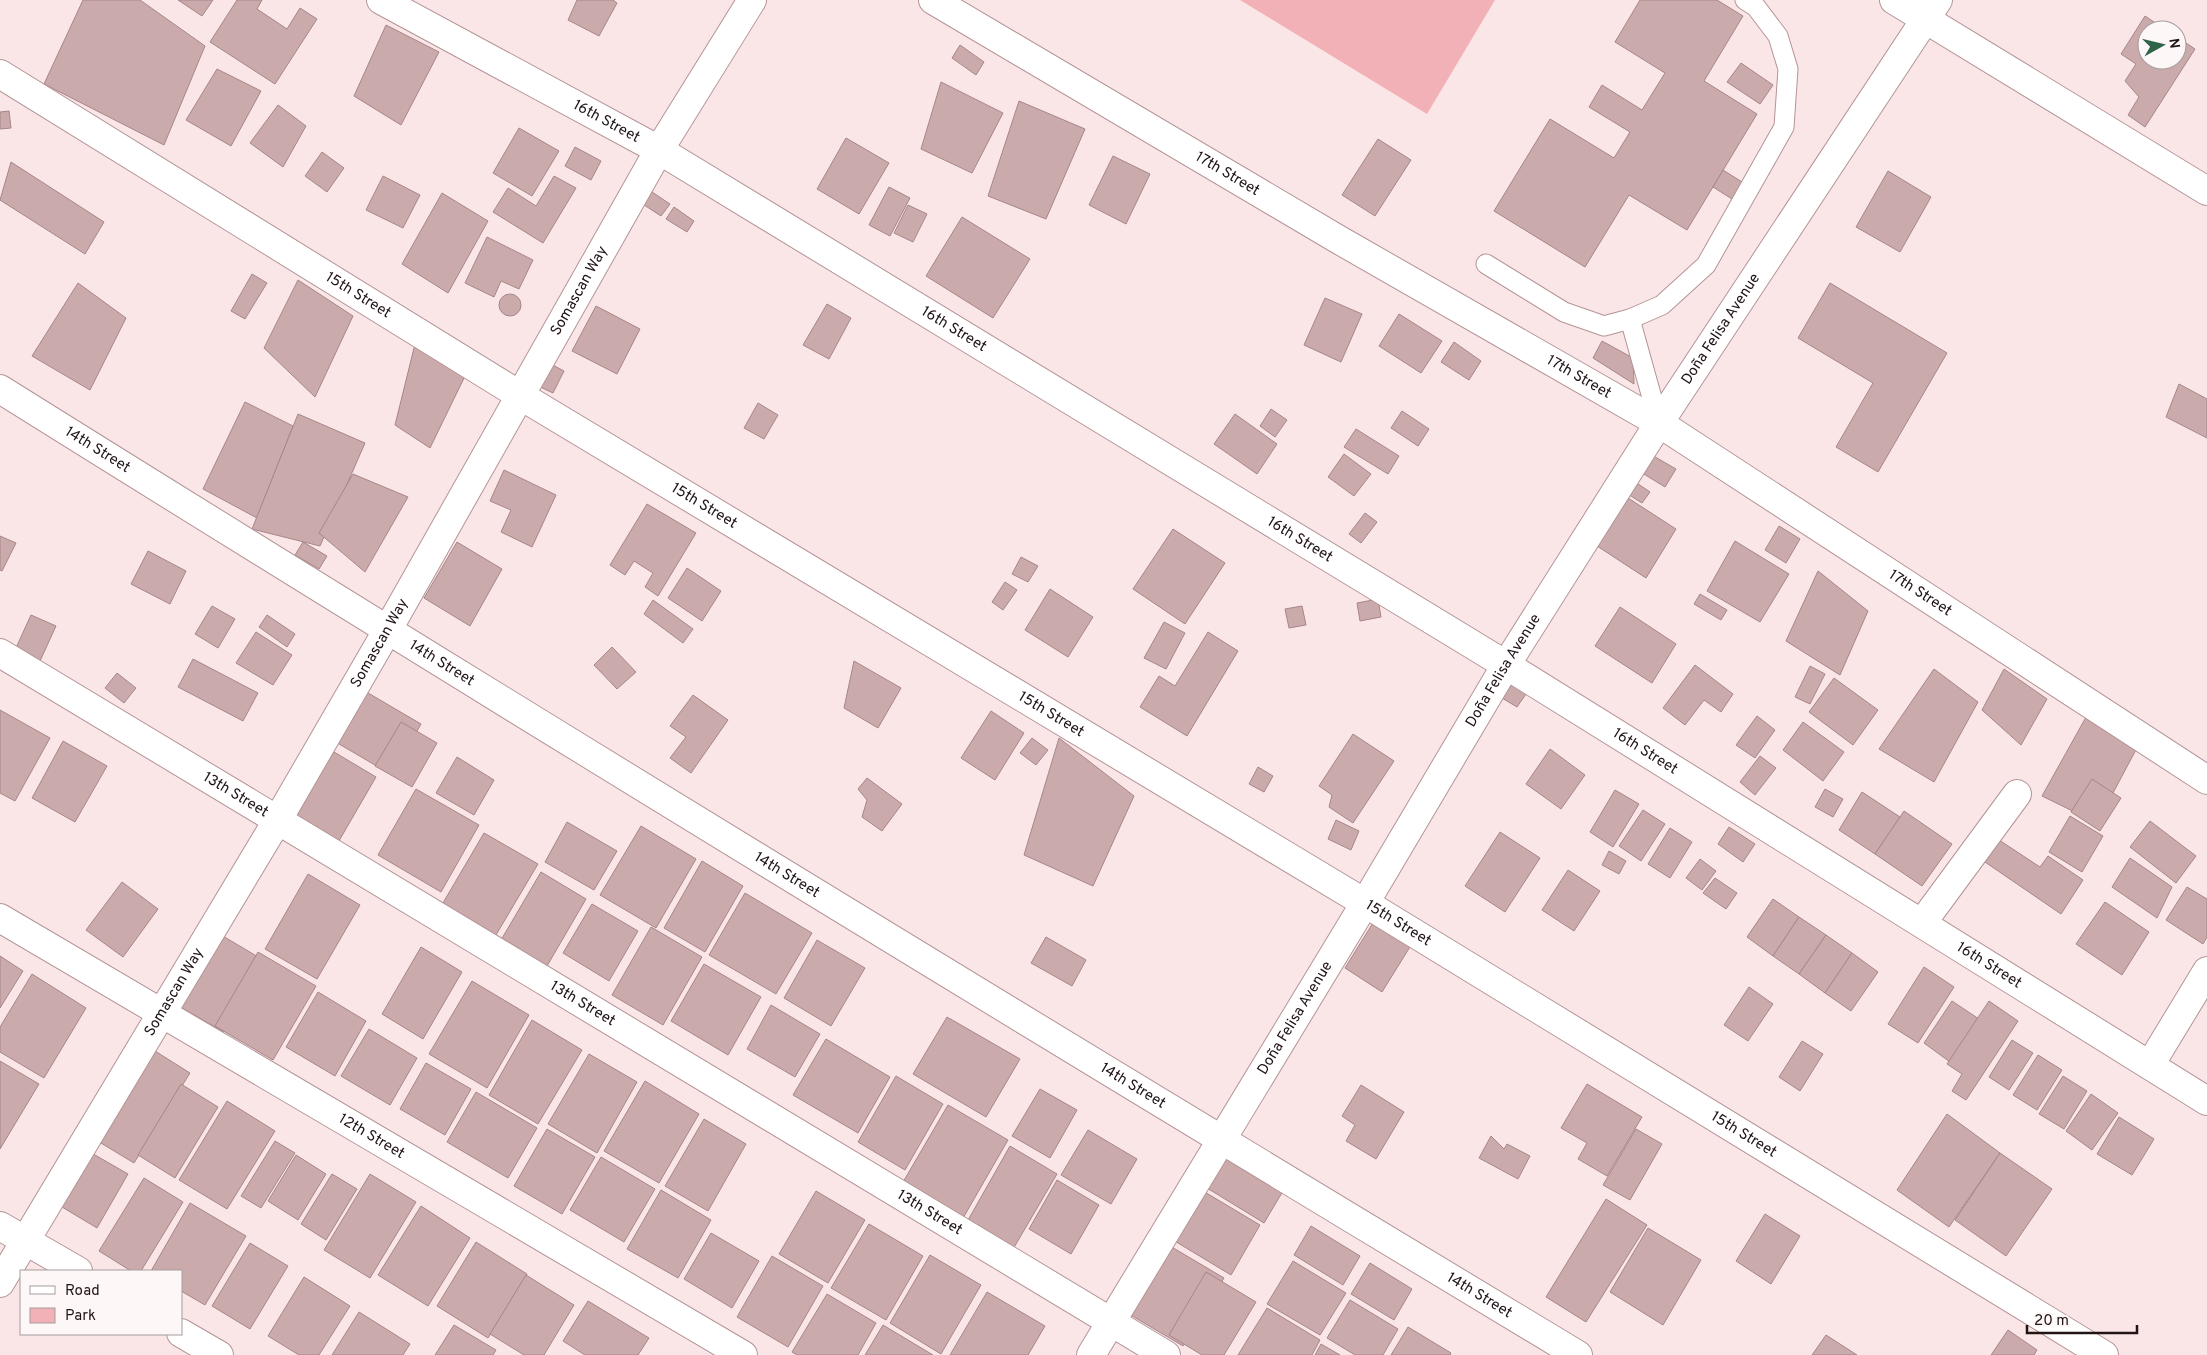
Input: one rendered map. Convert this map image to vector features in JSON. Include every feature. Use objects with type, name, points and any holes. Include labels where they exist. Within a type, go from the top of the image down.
[{"type":"street","name":"16th Street","points":[[381,0],[659,150],[1506,665],[2207,1101]]},
{"type":"street","name":"Somascan Way","points":[[0,1283],[276,821],[387,631],[659,150],[752,0]]},
{"type":"street","name":"17th Street","points":[[934,0],[1341,241],[1659,424],[2207,780]]},
{"type":"street","points":[[1894,0],[1932,10],[2207,191]]},
{"type":"street","name":"Doña Felisa Avenue","points":[[1091,1355],[1365,903],[1506,665],[1659,424],[1932,10]]},
{"type":"street","name":"15th Street","points":[[0,74],[521,396],[1365,903],[2104,1355]]},
{"type":"street","name":"14th Street","points":[[0,389],[387,631],[1221,1140],[1578,1355]]},
{"type":"street","name":"13th Street","points":[[0,653],[276,821],[1166,1355]]},
{"type":"street","points":[[1922,924],[2017,794]]},
{"type":"street","name":"12th Street","points":[[0,918],[743,1355]]},
{"type":"street","points":[[2150,1066],[2207,970]]},
{"type":"street","points":[[0,1226],[76,1270]]},
{"type":"street","points":[[182,1334],[219,1355]]},
{"type":"lane","points":[[1486,264],[1564,312],[1604,326],[1630,319],[1662,305],[1706,265],[1784,127],[1788,69],[1778,36],[1756,7],[1745,0]]},
{"type":"lane","points":[[1630,319],[1659,424]]},
{"type":"green space","points":[[1240,0],[1495,0],[1427,114]]},
{"type":"building","points":[[83,0],[140,0],[205,46],[164,145],[44,84]]},
{"type":"building","points":[[178,0],[213,0],[202,16]]},
{"type":"building","points":[[237,0],[262,0],[257,9],[287,29],[300,8],[317,19],[275,84],[210,42]]},
{"type":"building","points":[[577,0],[613,0],[617,3],[599,36],[568,20]]},
{"type":"building","points":[[1640,0],[1717,0],[1743,16],[1704,81],[1757,114],[1687,230],[1629,195],[1585,267],[1494,211],[1550,119],[1614,158],[1630,132],[1589,107],[1602,85],[1642,110],[1665,73],[1615,42]]},
{"type":"building","points":[[2145,16],[2151,20],[2142,20]]},
{"type":"building","points":[[386,25],[439,52],[401,125],[354,96]]},
{"type":"building","points":[[2137,29],[2137,70],[2182,70],[2145,127],[2128,115],[2139,97],[2125,81],[2136,64],[2121,54]]},
{"type":"building","points":[[2187,44],[2195,49],[2187,61]]},
{"type":"building","points":[[960,45],[984,62],[976,75],[952,58]]},
{"type":"building","points":[[1741,63],[1773,85],[1760,104],[1727,82]]},
{"type":"building","points":[[217,69],[261,91],[231,146],[186,120]]},
{"type":"building","points":[[941,82],[1003,113],[972,173],[921,149]]},
{"type":"building","points":[[1019,101],[1085,129],[1046,219],[988,196]]},
{"type":"building","points":[[278,105],[306,126],[283,167],[250,143]]},
{"type":"building","points":[[9,111],[11,128],[0,129],[0,112]]},
{"type":"building","points":[[519,128],[559,151],[532,196],[493,173]]},
{"type":"building","points":[[846,138],[889,163],[859,214],[817,189]]},
{"type":"building","points":[[1378,139],[1411,160],[1375,216],[1342,195]]},
{"type":"building","points":[[575,147],[601,161],[591,180],[565,166]]},
{"type":"building","points":[[322,152],[344,168],[327,192],[305,176]]},
{"type":"building","points":[[1113,156],[1150,174],[1126,224],[1089,205]]},
{"type":"building","points":[[11,162],[104,222],[85,254],[0,200]]},
{"type":"building","points":[[1723,170],[1742,182],[1732,199],[1713,187]]},
{"type":"building","points":[[1888,171],[1931,197],[1900,252],[1856,227]]},
{"type":"building","points":[[383,176],[420,195],[403,228],[366,210]]},
{"type":"building","points":[[554,176],[576,188],[543,243],[493,212],[508,188],[536,206]]},
{"type":"building","points":[[889,187],[910,198],[890,236],[869,225]]},
{"type":"building","points":[[646,188],[670,204],[661,216],[638,201]]},
{"type":"building","points":[[442,193],[488,221],[448,293],[402,264]]},
{"type":"building","points":[[908,205],[927,214],[913,242],[894,233]]},
{"type":"building","points":[[674,207],[694,221],[687,232],[666,219]]},
{"type":"building","points":[[962,217],[1030,259],[993,318],[926,276]]},
{"type":"building","points":[[487,237],[533,260],[519,289],[501,281],[494,297],[465,283]]},
{"type":"building","points":[[252,274],[267,283],[245,319],[231,311]]},
{"type":"building","points":[[298,280],[353,316],[315,397],[264,348]]},
{"type":"building","points":[[78,283],[126,318],[90,390],[32,356]]},
{"type":"building","points":[[1830,283],[1947,353],[1878,472],[1836,447],[1873,383],[1798,338]]},
{"type":"building","points":[[510,294],[518,297],[521,305],[518,313],[510,316],[502,313],[499,305],[502,297]]},
{"type":"building","points":[[1325,298],[1362,314],[1341,362],[1304,345]]},
{"type":"building","points":[[827,304],[851,318],[829,359],[803,345]]},
{"type":"building","points":[[596,306],[640,329],[617,374],[572,351]]},
{"type":"building","points":[[1399,314],[1442,341],[1421,373],[1379,346]]},
{"type":"building","points":[[1602,341],[1633,358],[1634,384],[1593,358]]},
{"type":"building","points":[[1454,342],[1481,361],[1469,380],[1441,362]]},
{"type":"building","points":[[415,344],[465,376],[430,448],[395,425]]},
{"type":"building","points":[[547,362],[564,371],[553,393],[536,385]]},
{"type":"building","points":[[2179,384],[2207,399],[2207,438],[2166,417]]},
{"type":"building","points":[[245,402],[293,426],[257,518],[203,489]]},
{"type":"building","points":[[758,403],[778,415],[764,439],[744,428]]},
{"type":"building","points":[[1271,409],[1287,420],[1275,437],[1260,426]]},
{"type":"building","points":[[1402,411],[1429,429],[1418,446],[1391,428]]},
{"type":"building","points":[[298,414],[365,443],[320,546],[252,529]]},
{"type":"building","points":[[1235,414],[1277,444],[1257,474],[1214,444]]},
{"type":"building","points":[[1356,429],[1399,456],[1388,474],[1344,447]]},
{"type":"building","points":[[1344,454],[1371,474],[1354,496],[1328,477]]},
{"type":"building","points":[[1650,454],[1676,469],[1665,487],[1639,471]]},
{"type":"building","points":[[504,470],[556,495],[532,547],[501,532],[511,510],[490,501]]},
{"type":"building","points":[[353,474],[408,497],[365,572],[319,533]]},
{"type":"building","points":[[1631,479],[1650,492],[1642,503],[1623,491]]},
{"type":"building","points":[[1625,496],[1676,529],[1646,578],[1594,544]]},
{"type":"building","points":[[647,504],[696,533],[658,596],[645,587],[653,573],[634,561],[625,575],[610,565]]},
{"type":"building","points":[[1365,513],[1377,522],[1361,543],[1349,534]]},
{"type":"building","points":[[1779,526],[1800,539],[1786,563],[1765,550]]},
{"type":"building","points":[[1173,529],[1225,563],[1185,624],[1133,589]]},
{"type":"building","points":[[0,536],[16,543],[2,571],[0,570]]},
{"type":"building","points":[[1735,541],[1789,574],[1760,622],[1707,591]]},
{"type":"building","points":[[303,542],[327,556],[319,569],[295,555]]},
{"type":"building","points":[[457,542],[502,569],[470,626],[424,598]]},
{"type":"building","points":[[148,551],[186,571],[170,604],[131,584]]},
{"type":"building","points":[[1021,557],[1038,566],[1028,582],[1012,574]]},
{"type":"building","points":[[687,568],[721,591],[702,621],[668,598]]},
{"type":"building","points":[[1818,571],[1868,611],[1840,675],[1786,641]]},
{"type":"building","points":[[1005,582],[1017,590],[1003,610],[992,602]]},
{"type":"building","points":[[1050,589],[1093,617],[1068,657],[1025,630]]},
{"type":"building","points":[[1700,594],[1727,610],[1721,620],[1694,604]]},
{"type":"building","points":[[1378,599],[1381,617],[1360,621],[1357,603]]},
{"type":"building","points":[[653,600],[693,629],[683,643],[644,614]]},
{"type":"building","points":[[212,606],[235,619],[218,648],[195,634]]},
{"type":"building","points":[[1302,606],[1306,625],[1289,628],[1285,609]]},
{"type":"building","points":[[1620,607],[1676,644],[1652,683],[1595,646]]},
{"type":"building","points":[[31,615],[56,626],[40,661],[15,650]]},
{"type":"building","points":[[267,615],[295,634],[287,647],[259,627]]},
{"type":"building","points":[[1164,622],[1185,633],[1166,669],[1144,658]]},
{"type":"building","points":[[256,632],[292,655],[273,685],[236,663]]},
{"type":"building","points":[[1208,632],[1238,651],[1187,736],[1140,707],[1159,676],[1175,686]]},
{"type":"building","points":[[612,647],[636,672],[617,689],[594,665]]},
{"type":"building","points":[[193,659],[258,693],[243,721],[178,687]]},
{"type":"building","points":[[854,661],[901,688],[878,728],[844,708]]},
{"type":"building","points":[[1695,665],[1733,694],[1721,712],[1704,700],[1685,725],[1663,708]]},
{"type":"building","points":[[1810,666],[1825,674],[1810,704],[1795,697]]},
{"type":"building","points":[[1934,669],[1978,702],[1934,782],[1879,749]]},
{"type":"building","points":[[2004,669],[2047,699],[2021,745],[1982,710]]},
{"type":"building","points":[[117,673],[136,688],[124,703],[105,688]]},
{"type":"building","points":[[1834,678],[1878,710],[1853,745],[1809,712]]},
{"type":"building","points":[[1511,684],[1526,694],[1517,707],[1502,698]]},
{"type":"building","points":[[363,690],[421,724],[392,775],[334,741]]},
{"type":"building","points":[[693,695],[728,720],[691,773],[670,758],[686,737],[670,726]]},
{"type":"building","points":[[0,710],[50,738],[15,801],[0,793]]},
{"type":"building","points":[[2090,710],[2138,746],[2097,823],[2042,796]]},
{"type":"building","points":[[991,711],[1024,733],[995,780],[961,758]]},
{"type":"building","points":[[1757,716],[1775,730],[1755,758],[1736,745]]},
{"type":"building","points":[[401,722],[437,743],[412,787],[375,766]]},
{"type":"building","points":[[1803,722],[1844,752],[1823,781],[1783,750]]},
{"type":"building","points":[[1353,734],[1394,761],[1353,823],[1329,807],[1332,795],[1319,786]]},
{"type":"building","points":[[1032,738],[1048,750],[1036,765],[1020,753]]},
{"type":"building","points":[[1059,738],[1134,796],[1093,886],[1024,855]]},
{"type":"building","points":[[63,741],[107,766],[75,822],[32,798]]},
{"type":"building","points":[[324,746],[376,777],[336,846],[284,815]]},
{"type":"building","points":[[1550,749],[1585,775],[1561,809],[1526,784]]},
{"type":"building","points":[[1760,756],[1776,768],[1755,795],[1740,782]]},
{"type":"building","points":[[457,757],[494,780],[474,815],[436,793]]},
{"type":"building","points":[[1258,767],[1273,776],[1264,792],[1249,784]]},
{"type":"building","points":[[867,778],[902,804],[882,831],[862,817],[867,800],[858,789]]},
{"type":"building","points":[[2092,779],[2121,798],[2100,831],[2071,812]]},
{"type":"building","points":[[416,789],[479,825],[441,892],[378,855]]},
{"type":"building","points":[[1825,789],[1843,799],[1833,817],[1815,807]]},
{"type":"building","points":[[1615,790],[1639,804],[1613,847],[1590,832]]},
{"type":"building","points":[[1862,792],[1900,817],[1875,854],[1839,830]]},
{"type":"building","points":[[1643,810],[1665,824],[1641,861],[1619,846]]},
{"type":"building","points":[[1904,811],[1952,844],[1922,886],[1875,854]]},
{"type":"building","points":[[2070,816],[2103,836],[2082,872],[2049,852]]},
{"type":"building","points":[[1336,820],[1359,831],[1351,850],[1328,839]]},
{"type":"building","points":[[2150,821],[2196,856],[2176,883],[2130,847]]},
{"type":"building","points":[[567,822],[617,851],[594,890],[545,862]]},
{"type":"building","points":[[641,826],[696,859],[656,928],[600,895]]},
{"type":"building","points":[[1729,827],[1755,844],[1743,862],[1718,844]]},
{"type":"building","points":[[1670,828],[1692,842],[1670,878],[1648,864]]},
{"type":"building","points":[[1500,832],[1540,858],[1505,912],[1465,886]]},
{"type":"building","points":[[484,833],[538,864],[493,940],[440,908]]},
{"type":"building","points":[[1996,838],[2040,867],[2048,856],[2083,880],[2061,914],[1982,860]]},
{"type":"building","points":[[1609,851],[1626,861],[1619,874],[1602,865]]},
{"type":"building","points":[[2130,858],[2172,887],[2157,918],[2112,887]]},
{"type":"building","points":[[1700,859],[1716,871],[1702,890],[1686,878]]},
{"type":"building","points":[[702,861],[743,886],[705,952],[664,928]]},
{"type":"building","points":[[1568,870],[1600,891],[1574,931],[1542,910]]},
{"type":"building","points":[[541,872],[586,899],[547,966],[501,940]]},
{"type":"building","points":[[308,874],[360,905],[317,979],[265,949]]},
{"type":"building","points":[[1715,878],[1737,893],[1726,909],[1703,893]]},
{"type":"building","points":[[122,882],[158,909],[123,957],[86,930]]},
{"type":"building","points":[[2187,887],[2207,899],[2207,937],[2203,944],[2166,920]]},
{"type":"building","points":[[745,893],[812,933],[776,994],[709,955]]},
{"type":"building","points":[[1773,899],[1799,917],[1773,956],[1747,937]]},
{"type":"building","points":[[2105,902],[2149,932],[2122,975],[2076,944]]},
{"type":"building","points":[[592,904],[638,931],[609,981],[563,953]]},
{"type":"building","points":[[1799,917],[1826,935],[1799,974],[1773,956]]},
{"type":"building","points":[[1376,918],[1413,942],[1382,992],[1345,968]]},
{"type":"building","points":[[651,927],[702,957],[663,1025],[612,995]]},
{"type":"building","points":[[216,932],[265,961],[224,1032],[175,1004]]},
{"type":"building","points":[[1826,935],[1852,953],[1825,993],[1799,974]]},
{"type":"building","points":[[1046,937],[1086,960],[1072,986],[1031,963]]},
{"type":"building","points":[[817,940],[865,968],[831,1026],[784,998]]},
{"type":"building","points":[[421,947],[462,972],[423,1039],[382,1014]]},
{"type":"building","points":[[258,952],[316,986],[273,1060],[215,1026]]},
{"type":"building","points":[[1852,953],[1878,972],[1851,1011],[1825,993]]},
{"type":"building","points":[[0,956],[23,971],[0,1008]]},
{"type":"building","points":[[704,964],[761,997],[728,1055],[671,1021]]},
{"type":"building","points":[[1924,967],[1954,987],[1918,1043],[1888,1024]]},
{"type":"building","points":[[32,974],[86,1008],[44,1078],[0,1052],[0,1027]]},
{"type":"building","points":[[472,981],[529,1015],[487,1088],[429,1054]]},
{"type":"building","points":[[1749,987],[1773,1004],[1748,1041],[1724,1025]]},
{"type":"building","points":[[318,992],[366,1021],[335,1076],[286,1047]]},
{"type":"building","points":[[1952,1001],[1979,1019],[1950,1062],[1924,1043]]},
{"type":"building","points":[[1989,1001],[2018,1021],[1966,1100],[1952,1091],[1962,1074],[1947,1064]]},
{"type":"building","points":[[771,1005],[820,1034],[795,1077],[747,1049]]},
{"type":"building","points":[[947,1017],[1020,1059],[986,1117],[913,1074]]},
{"type":"building","points":[[532,1020],[582,1050],[538,1124],[489,1095]]},
{"type":"building","points":[[369,1029],[417,1058],[390,1105],[341,1076]]},
{"type":"building","points":[[826,1039],[890,1077],[858,1133],[793,1095]]},
{"type":"building","points":[[2012,1040],[2033,1053],[2009,1090],[1989,1077]]},
{"type":"building","points":[[1802,1041],[1823,1054],[1800,1091],[1779,1077]]},
{"type":"building","points":[[147,1046],[190,1073],[134,1163],[91,1137]]},
{"type":"building","points":[[589,1054],[637,1082],[597,1153],[548,1124]]},
{"type":"building","points":[[2038,1055],[2062,1070],[2037,1110],[2013,1095]]},
{"type":"building","points":[[0,1061],[39,1084],[0,1149]]},
{"type":"building","points":[[426,1063],[471,1089],[445,1135],[400,1109]]},
{"type":"building","points":[[896,1076],[943,1104],[905,1170],[858,1142]]},
{"type":"building","points":[[2063,1076],[2087,1091],[2064,1129],[2039,1114]]},
{"type":"building","points":[[645,1081],[699,1114],[659,1183],[604,1151]]},
{"type":"building","points":[[181,1084],[218,1107],[175,1178],[138,1155]]},
{"type":"building","points":[[1587,1084],[1642,1117],[1607,1176],[1578,1159],[1587,1143],[1561,1128]]},
{"type":"building","points":[[1361,1085],[1404,1112],[1376,1159],[1346,1141],[1355,1125],[1342,1116]]},
{"type":"building","points":[[1040,1089],[1077,1110],[1050,1158],[1012,1136]]},
{"type":"building","points":[[476,1092],[537,1128],[508,1178],[447,1142]]},
{"type":"building","points":[[2091,1094],[2118,1113],[2092,1150],[2066,1131]]},
{"type":"building","points":[[227,1101],[275,1131],[227,1209],[179,1180]]},
{"type":"building","points":[[948,1105],[1008,1140],[959,1225],[899,1189]]},
{"type":"building","points":[[1947,1114],[2000,1153],[1949,1227],[1897,1190]]},
{"type":"building","points":[[2119,1117],[2154,1139],[2132,1175],[2097,1154]]},
{"type":"building","points":[[704,1119],[746,1144],[708,1211],[665,1186]]},
{"type":"building","points":[[547,1129],[595,1157],[562,1214],[514,1186]]},
{"type":"building","points":[[1636,1129],[1662,1144],[1630,1200],[1603,1185]]},
{"type":"building","points":[[1088,1130],[1137,1159],[1111,1204],[1061,1175]]},
{"type":"building","points":[[1491,1136],[1504,1149],[1507,1144],[1530,1156],[1518,1179],[1479,1158]]},
{"type":"building","points":[[275,1141],[295,1153],[261,1208],[241,1196]]},
{"type":"building","points":[[1010,1146],[1057,1174],[1009,1256],[963,1229]]},
{"type":"building","points":[[88,1151],[128,1174],[97,1228],[57,1204]]},
{"type":"building","points":[[2000,1153],[2052,1189],[2006,1256],[1955,1220]]},
{"type":"building","points":[[296,1155],[326,1174],[298,1220],[268,1201]]},
{"type":"building","points":[[1225,1156],[1283,1191],[1264,1223],[1207,1188]]},
{"type":"building","points":[[601,1157],[655,1189],[624,1242],[570,1210]]},
{"type":"building","points":[[332,1174],[357,1189],[326,1240],[301,1224]]},
{"type":"building","points":[[370,1174],[416,1202],[370,1278],[324,1250]]},
{"type":"building","points":[[144,1178],[183,1202],[142,1270],[129,1270],[99,1251]]},
{"type":"building","points":[[1057,1180],[1099,1205],[1071,1254],[1029,1229]]},
{"type":"building","points":[[661,1190],[711,1220],[678,1278],[627,1249]]},
{"type":"building","points":[[816,1191],[865,1220],[828,1283],[779,1254]]},
{"type":"building","points":[[1203,1191],[1260,1225],[1231,1275],[1173,1240]]},
{"type":"building","points":[[1606,1199],[1647,1225],[1586,1322],[1546,1297]]},
{"type":"building","points":[[190,1203],[246,1236],[205,1305],[182,1292],[182,1270],[152,1270]]},
{"type":"building","points":[[421,1206],[470,1238],[428,1306],[378,1275]]},
{"type":"building","points":[[1765,1214],[1800,1236],[1771,1284],[1736,1261]]},
{"type":"building","points":[[869,1224],[923,1256],[886,1320],[831,1288]]},
{"type":"building","points":[[1311,1226],[1360,1256],[1343,1285],[1294,1255]]},
{"type":"building","points":[[1648,1228],[1701,1260],[1663,1325],[1610,1292]]},
{"type":"building","points":[[711,1233],[759,1261],[732,1308],[684,1279]]},
{"type":"building","points":[[476,1242],[527,1274],[488,1338],[437,1306]]},
{"type":"building","points":[[250,1243],[288,1266],[250,1329],[212,1306]]},
{"type":"building","points":[[1170,1246],[1224,1278],[1183,1346],[1129,1314]]},
{"type":"building","points":[[930,1255],[981,1285],[941,1354],[890,1323]]},
{"type":"building","points":[[772,1256],[823,1286],[788,1347],[737,1317]]},
{"type":"building","points":[[1293,1261],[1346,1293],[1320,1335],[1267,1304]]},
{"type":"building","points":[[1370,1263],[1412,1289],[1394,1320],[1351,1294]]},
{"type":"building","points":[[1206,1272],[1256,1302],[1224,1355],[1202,1355],[1169,1335]]},
{"type":"building","points":[[526,1275],[574,1305],[544,1355],[524,1355],[490,1334]]},
{"type":"building","points":[[304,1277],[350,1306],[319,1355],[299,1355],[268,1336]]},
{"type":"building","points":[[987,1292],[1045,1326],[1028,1355],[950,1355]]},
{"type":"building","points":[[827,1294],[876,1323],[858,1355],[797,1355],[792,1352]]},
{"type":"building","points":[[1350,1300],[1398,1329],[1383,1355],[1355,1355],[1327,1338]]},
{"type":"building","points":[[588,1301],[649,1338],[638,1355],[585,1355],[563,1341]]},
{"type":"building","points":[[1267,1308],[1320,1340],[1312,1355],[1238,1355]]},
{"type":"building","points":[[359,1312],[410,1344],[403,1355],[332,1355]]},
{"type":"building","points":[[454,1325],[496,1350],[493,1355],[435,1355]]},
{"type":"building","points":[[883,1325],[933,1355],[865,1355]]},
{"type":"building","points":[[1408,1327],[1451,1353],[1450,1355],[1391,1355]]},
{"type":"building","points":[[2008,1330],[2037,1350],[2034,1355],[1991,1355]]},
{"type":"building","points":[[1826,1335],[1857,1355],[1812,1355]]},
{"type":"building","points":[[1321,1344],[1340,1355],[1315,1355]]}]
